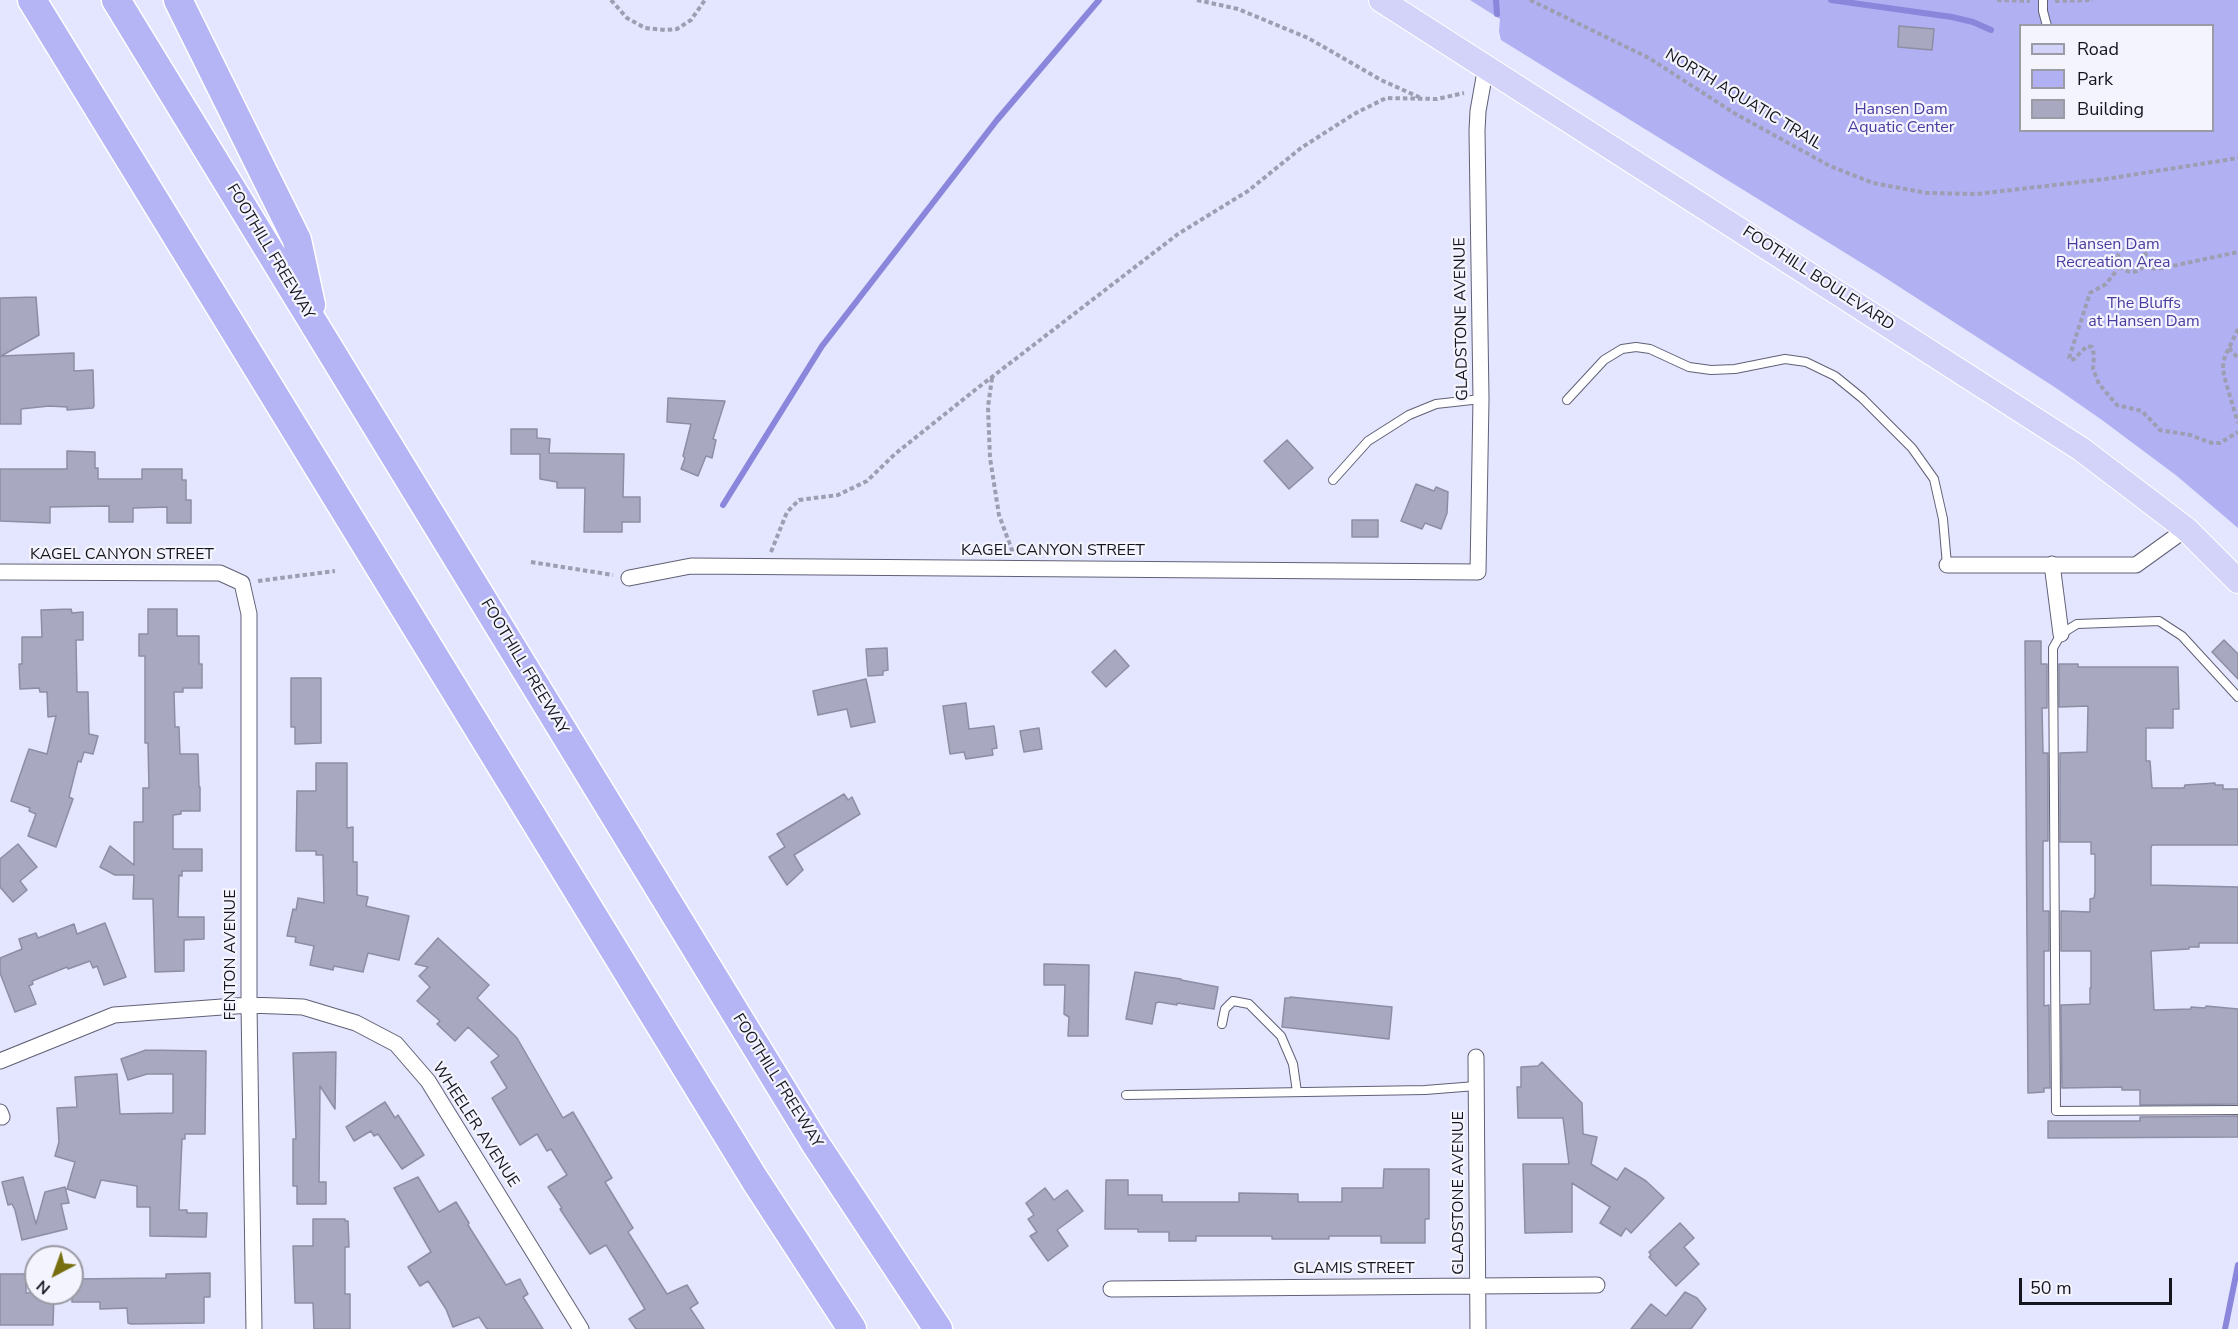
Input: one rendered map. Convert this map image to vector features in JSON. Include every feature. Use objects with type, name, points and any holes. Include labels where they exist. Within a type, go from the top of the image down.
[{"type":"highway","points":[[32,0],[755,1180],[852,1329]]},
{"type":"highway","name":"FOOTHILL FREEWAY","points":[[116,0],[815,1143],[938,1329]]},
{"type":"highway","points":[[178,0],[297,240],[316,327]]},
{"type":"main road","name":"FOOTHILL BOULEVARD","points":[[1382,0],[2081,449],[2186,529],[2238,581]]},
{"type":"street","name":"GLADSTONE AVENUE","points":[[1478,572],[1481,399],[1477,131],[1486,66]]},
{"type":"street","points":[[1947,565],[2136,565],[2186,529]]},
{"type":"street","points":[[2052,564],[2061,634]]},
{"type":"street","name":"KAGEL CANYON STREET","points":[[628,578],[691,566],[1478,572]]},
{"type":"street","name":"KAGEL CANYON STREET","points":[[0,572],[220,573],[242,583]]},
{"type":"street","name":"FENTON AVENUE","points":[[242,583],[249,614],[249,1005],[254,1329]]},
{"type":"street","name":"WHEELER AVENUE","points":[[0,1061],[114,1015],[249,1005],[303,1007],[356,1023],[396,1044],[428,1081],[581,1329]]},
{"type":"street","name":"GLADSTONE AVENUE","points":[[1476,1057],[1478,1329]]},
{"type":"street","name":"GLAMIS STREET","points":[[1111,1289],[1597,1285]]},
{"type":"lane","points":[[2043,0],[2046,24]]},
{"type":"lane","points":[[1567,400],[1604,360],[1622,349],[1636,347],[1650,349],[1689,367],[1711,370],[1735,369],[1785,359],[1806,362],[1835,376],[1862,398],[1912,448],[1934,479],[1943,519],[1947,565]]},
{"type":"lane","points":[[1333,480],[1368,441],[1409,415],[1436,404],[1481,399]]},
{"type":"lane","points":[[2238,697],[2182,636],[2159,621],[2077,624],[2061,634],[2053,648],[2056,1111],[2238,1110]]},
{"type":"lane","points":[[1222,1024],[1224,1010],[1233,1001],[1249,1004],[1281,1036],[1293,1064],[1297,1092]]},
{"type":"lane","points":[[1126,1095],[1425,1090],[1476,1086]]},
{"type":"path","points":[[611,0],[627,18],[645,28],[665,30],[677,28],[692,20],[705,0]]},
{"type":"path","points":[[1197,0],[1238,9],[1308,38],[1381,81],[1424,99]]},
{"type":"path","name":"NORTH AQUATIC TRAIL","points":[[1530,0],[1649,58],[1734,113],[1830,166],[1873,183],[1927,193],[1977,194],[2106,179],[2238,158]]},
{"type":"path","points":[[767,567],[774,541],[787,512],[799,500],[838,495],[867,481],[895,454],[1178,234],[1248,191],[1301,148],[1354,114],[1386,98],[1437,99],[1463,94],[1486,66]]},
{"type":"path","points":[[2120,266],[2132,272],[2141,269],[2144,266],[2145,252],[2134,244],[2126,246],[2119,252],[2120,266],[2106,284],[2090,293],[2069,358],[2074,359],[2089,345],[2092,347],[2094,356],[2092,369],[2099,384],[2117,405],[2142,411],[2160,430],[2190,435],[2212,443],[2220,443],[2238,432]]},
{"type":"path","points":[[2144,266],[2163,268],[2238,252]]},
{"type":"path","points":[[2238,329],[2225,356],[2223,376],[2238,423]]},
{"type":"path","points":[[2229,348],[2238,358]]},
{"type":"path","points":[[992,377],[988,407],[990,458],[999,515],[1018,568]]},
{"type":"path","points":[[531,562],[628,578]]},
{"type":"path","points":[[242,583],[335,571]]},
{"type":"green space","name":"Hansen Dam Aquatic Center","points":[[1470,0],[2238,0],[2238,528],[2177,476],[2056,388],[1881,275],[1501,40],[1500,19]]},
{"type":"building","points":[[1899,26],[1934,29],[1932,50],[1898,47]]},
{"type":"building","points":[[36,297],[39,335],[1,356],[74,353],[74,371],[93,370],[94,406],[93,408],[67,410],[67,407],[49,406],[21,409],[21,424],[0,424],[0,298]]},
{"type":"building","points":[[668,398],[725,401],[713,439],[716,440],[712,458],[706,456],[698,476],[681,469],[691,424],[667,422]]},
{"type":"building","points":[[511,429],[537,429],[537,438],[550,439],[549,453],[624,454],[623,497],[640,497],[640,522],[622,522],[622,532],[584,532],[585,488],[557,488],[557,482],[540,479],[540,454],[511,454]]},
{"type":"building","points":[[1287,440],[1313,468],[1289,489],[1264,461]]},
{"type":"building","points":[[67,451],[95,452],[98,479],[142,479],[142,469],[182,469],[182,480],[186,480],[186,500],[191,500],[191,523],[167,523],[167,507],[133,508],[133,522],[109,522],[109,506],[50,507],[50,523],[0,521],[0,469],[67,469]]},
{"type":"building","points":[[1416,484],[1434,491],[1436,487],[1448,492],[1447,513],[1441,529],[1425,523],[1422,529],[1401,521]]},
{"type":"building","points":[[1352,520],[1378,520],[1378,537],[1352,537]]},
{"type":"building","points":[[71,609],[72,613],[83,612],[83,640],[76,640],[77,692],[88,692],[89,734],[98,736],[93,754],[84,752],[81,762],[78,761],[69,797],[73,799],[56,847],[28,836],[36,814],[29,811],[30,808],[11,801],[29,749],[47,754],[56,716],[48,717],[47,692],[40,692],[39,688],[20,689],[19,664],[22,664],[22,637],[42,637],[41,610]]},
{"type":"building","points":[[148,609],[177,609],[177,636],[199,636],[199,664],[202,664],[202,688],[183,688],[183,692],[174,692],[175,727],[179,727],[180,754],[198,754],[200,787],[200,811],[181,811],[181,814],[173,815],[173,849],[202,849],[202,871],[182,871],[182,876],[179,875],[178,917],[204,917],[204,939],[184,940],[184,971],[155,972],[153,899],[133,899],[134,875],[115,875],[100,867],[110,846],[134,865],[134,822],[143,822],[143,788],[149,788],[148,743],[145,743],[145,656],[139,656],[139,634],[148,634]]},
{"type":"building","points":[[2224,640],[2238,654],[2238,679],[2212,652]]},
{"type":"building","points":[[2025,641],[2041,641],[2041,664],[2047,664],[2047,708],[2042,708],[2043,753],[2048,753],[2048,841],[2043,841],[2043,911],[2049,911],[2049,951],[2044,951],[2044,1006],[2049,1005],[2050,1088],[2044,1088],[2044,1092],[2028,1093]]},
{"type":"building","points":[[887,648],[888,670],[883,671],[883,675],[868,676],[866,649]]},
{"type":"building","points":[[1115,650],[1129,666],[1106,687],[1092,672]]},
{"type":"building","points":[[2059,664],[2078,664],[2078,667],[2178,667],[2179,709],[2173,709],[2173,728],[2146,728],[2146,761],[2150,761],[2152,788],[2184,788],[2185,785],[2215,783],[2215,785],[2223,785],[2223,789],[2238,789],[2238,845],[2152,845],[2151,885],[2238,887],[2238,943],[2199,943],[2199,947],[2189,947],[2189,949],[2151,951],[2154,1010],[2205,1008],[2206,1006],[2238,1009],[2238,1104],[2140,1105],[2140,1090],[2122,1090],[2122,1087],[2062,1088],[2061,1005],[2090,1004],[2091,951],[2061,951],[2061,911],[2090,912],[2090,899],[2094,898],[2095,892],[2095,854],[2091,854],[2091,842],[2060,842],[2060,753],[2087,752],[2088,706],[2059,707]]},
{"type":"building","points":[[291,678],[321,678],[321,743],[295,744],[295,727],[291,727]]},
{"type":"building","points":[[866,679],[875,722],[851,727],[847,709],[818,715],[813,691]]},
{"type":"building","points":[[966,703],[969,729],[994,726],[997,748],[992,749],[993,755],[966,759],[964,752],[950,754],[943,706]]},
{"type":"building","points":[[1039,728],[1042,749],[1024,752],[1020,731]]},
{"type":"building","points":[[316,763],[347,763],[347,828],[353,827],[353,862],[357,862],[357,895],[368,897],[366,906],[409,916],[399,960],[368,953],[363,972],[334,966],[333,970],[310,965],[314,946],[295,942],[296,937],[287,936],[298,898],[324,903],[323,855],[316,855],[316,851],[296,851],[297,791],[316,791]]},
{"type":"building","points":[[844,794],[848,800],[852,797],[860,814],[794,855],[803,870],[787,885],[769,857],[785,847],[777,834]]},
{"type":"building","points":[[18,844],[37,867],[20,881],[27,890],[13,902],[0,887],[0,859]]},
{"type":"building","points":[[105,923],[126,977],[104,985],[97,966],[93,968],[90,961],[68,969],[67,967],[32,981],[33,984],[29,986],[36,1004],[15,1012],[0,973],[0,958],[22,949],[19,939],[36,933],[38,938],[74,924],[77,934]]},
{"type":"building","points":[[438,938],[489,985],[477,998],[517,1038],[563,1118],[573,1112],[612,1178],[605,1182],[633,1228],[628,1232],[667,1294],[687,1285],[698,1303],[690,1308],[704,1329],[636,1329],[629,1319],[645,1309],[606,1245],[590,1254],[560,1209],[562,1208],[548,1187],[567,1175],[551,1149],[547,1151],[537,1134],[520,1145],[492,1098],[507,1088],[491,1062],[499,1056],[468,1027],[455,1041],[437,1024],[440,1021],[417,1001],[430,987],[419,976],[428,967],[415,964]]},
{"type":"building","points":[[1044,964],[1089,965],[1088,1036],[1068,1036],[1069,1017],[1064,1014],[1065,985],[1044,985]]},
{"type":"building","points":[[1135,972],[1218,987],[1214,1009],[1159,1002],[1156,1003],[1152,1024],[1126,1019]]},
{"type":"building","points":[[1285,998],[1392,1007],[1389,1039],[1282,1027]]},
{"type":"building","points":[[146,1050],[206,1051],[205,1134],[185,1134],[185,1139],[182,1139],[179,1210],[187,1210],[187,1213],[207,1213],[206,1237],[150,1236],[150,1207],[137,1207],[137,1186],[101,1180],[95,1198],[67,1189],[75,1162],[55,1156],[59,1142],[57,1108],[77,1107],[75,1077],[117,1074],[120,1114],[173,1113],[173,1074],[147,1074],[128,1080],[121,1059]]},
{"type":"building","points":[[336,1052],[335,1109],[320,1086],[319,1182],[326,1182],[326,1204],[297,1204],[297,1186],[293,1186],[293,1139],[296,1139],[293,1053]]},
{"type":"building","points":[[1542,1062],[1582,1103],[1583,1134],[1597,1137],[1591,1164],[1617,1180],[1625,1168],[1646,1181],[1664,1198],[1631,1233],[1626,1228],[1621,1236],[1600,1223],[1610,1207],[1572,1183],[1572,1232],[1525,1233],[1523,1164],[1569,1164],[1563,1118],[1518,1118],[1517,1087],[1521,1087],[1521,1067],[1538,1066]]},
{"type":"building","points":[[385,1102],[395,1118],[398,1115],[424,1155],[402,1169],[378,1134],[374,1136],[371,1131],[354,1141],[346,1127]]},
{"type":"building","points":[[2238,1116],[2238,1137],[2048,1138],[2048,1121],[2140,1121],[2140,1117]]},
{"type":"building","points":[[1384,1169],[1429,1169],[1429,1219],[1425,1219],[1425,1243],[1381,1243],[1381,1236],[1272,1239],[1272,1236],[1196,1236],[1196,1241],[1169,1241],[1169,1232],[1105,1229],[1106,1180],[1128,1180],[1128,1195],[1162,1195],[1162,1202],[1239,1202],[1239,1193],[1298,1194],[1298,1202],[1342,1202],[1342,1188],[1383,1188]]},
{"type":"building","points":[[23,1177],[36,1224],[45,1192],[65,1187],[69,1203],[61,1204],[67,1229],[22,1240],[15,1210],[12,1204],[8,1205],[2,1182]]},
{"type":"building","points":[[418,1177],[439,1212],[456,1202],[506,1285],[520,1279],[528,1294],[523,1297],[543,1329],[487,1329],[479,1317],[453,1327],[446,1309],[428,1281],[420,1286],[408,1267],[431,1252],[394,1188]]},
{"type":"building","points":[[1045,1188],[1054,1200],[1067,1190],[1083,1211],[1057,1230],[1068,1246],[1048,1261],[1030,1236],[1037,1232],[1028,1219],[1034,1215],[1026,1203]]},
{"type":"building","points":[[313,1219],[345,1219],[348,1221],[349,1247],[345,1247],[345,1294],[350,1294],[350,1329],[314,1329],[313,1303],[295,1303],[293,1246],[313,1246]]},
{"type":"building","points":[[1680,1223],[1694,1238],[1684,1247],[1699,1264],[1676,1286],[1649,1257],[1651,1255],[1649,1252]]},
{"type":"building","points":[[210,1273],[210,1297],[204,1297],[204,1323],[131,1324],[128,1323],[127,1308],[100,1309],[100,1302],[84,1302],[84,1279],[166,1278],[166,1274]]},
{"type":"building","points":[[0,1274],[24,1274],[24,1305],[54,1305],[53,1325],[0,1325]]},
{"type":"building","points":[[1685,1292],[1697,1298],[1706,1309],[1691,1329],[1631,1329],[1651,1304],[1666,1316]]},
{"type":"waterway","points":[[723,505],[822,346],[997,120],[1099,0]]},
{"type":"waterway","points":[[1496,0],[1497,14]]},
{"type":"waterway","points":[[1831,0],[1952,17],[1973,22],[1991,30]]},
{"type":"waterway","points":[[2225,1329],[2238,1265]]},
{"type":"park label","name":"Hansen Dam Recreation Area","points":[[2113,254]]},
{"type":"park label","name":"The Bluffs at Hansen Dam","points":[[2144,313]]}]
